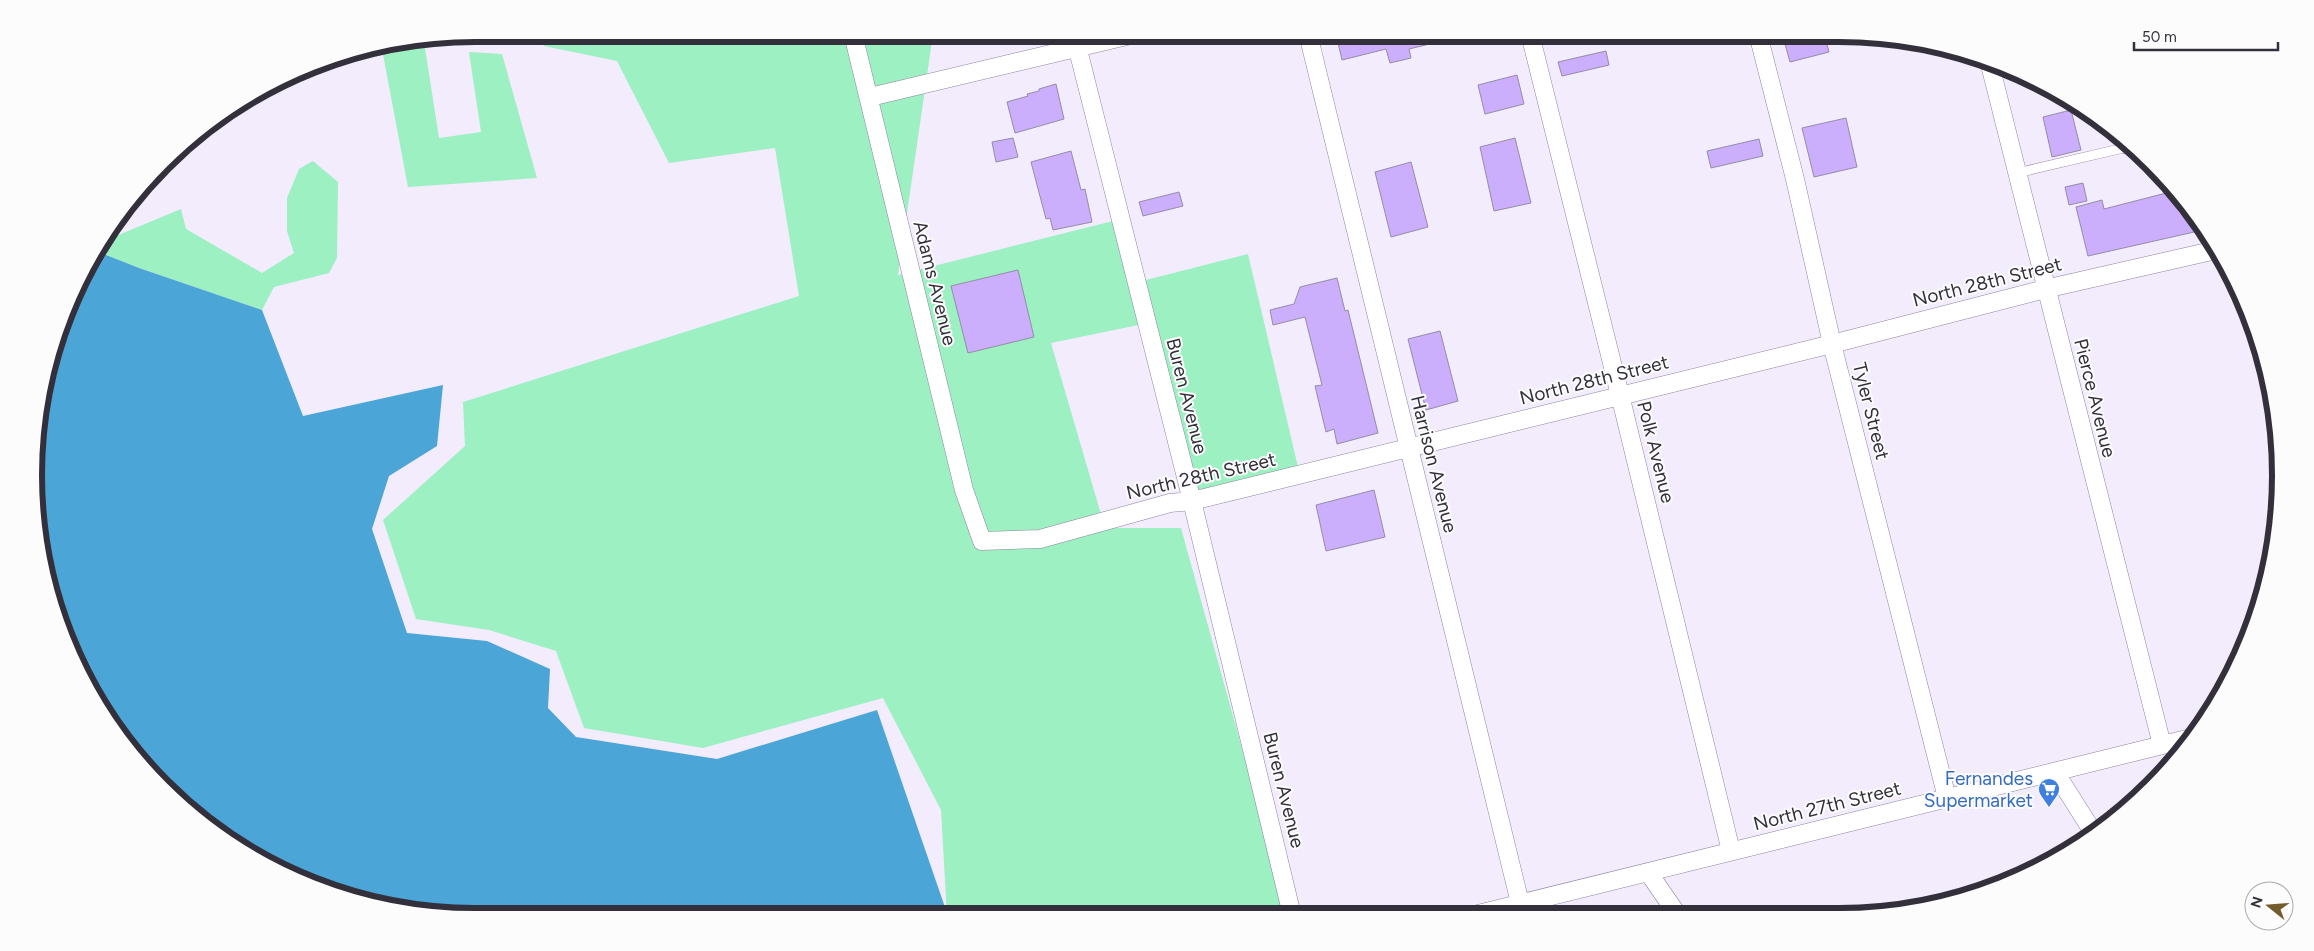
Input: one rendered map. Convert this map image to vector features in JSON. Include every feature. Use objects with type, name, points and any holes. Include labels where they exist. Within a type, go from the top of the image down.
[{"type":"street","name":"Adams Avenue","points":[[855,42],[870,97],[906,258],[964,490],[982,541]]},
{"type":"street","points":[[870,97],[1072,42]]},
{"type":"street","name":"Buren Avenue","points":[[1076,42],[1192,501],[1290,908]]},
{"type":"street","name":"Harrison Avenue","points":[[1310,42],[1407,447],[1520,903]]},
{"type":"street","name":"Polk Avenue","points":[[1532,42],[1731,851]]},
{"type":"street","name":"Tyler Street","points":[[1760,42],[1795,179],[1832,344],[1947,798]]},
{"type":"street","name":"Pierce Avenue","points":[[1991,70],[2045,289],[2162,745]]},
{"type":"street","name":"North 28th Street","points":[[982,541],[1040,539],[1170,503],[1192,501],[1832,344],[2045,289],[2209,252]]},
{"type":"street","name":"North 27th Street","points":[[1501,908],[2181,740]]},
{"type":"street","points":[[2055,772],[2090,828]]},
{"type":"street","points":[[1648,872],[1673,908]]},
{"type":"lane","points":[[2017,173],[2122,149]]},
{"type":"green space","points":[[542,42],[932,42],[898,275],[1125,218],[1142,281],[1248,254],[1298,467],[1194,493],[1153,322],[1051,343],[1105,528],[1181,528],[1286,908],[947,908],[941,810],[883,698],[703,748],[584,728],[556,651],[489,630],[416,619],[383,520],[465,446],[463,402],[799,296],[775,148],[669,163],[617,61],[544,46]]},
{"type":"green space","points":[[425,45],[439,138],[481,132],[469,52],[502,54],[537,178],[408,187],[383,53]]},
{"type":"green space","points":[[313,161],[338,182],[337,258],[329,273],[274,287],[262,310],[104,254],[114,237],[181,209],[186,229],[262,273],[294,253],[287,231],[287,198],[299,169]]},
{"type":"water","points":[[104,254],[262,310],[303,416],[443,385],[437,446],[389,476],[372,529],[407,633],[487,641],[550,669],[548,708],[576,737],[717,759],[877,710],[945,908],[447,908],[391,900],[336,886],[284,864],[235,836],[169,782],[115,716],[87,667],[75,641],[57,588],[46,532],[43,504],[43,447],[46,419],[57,363],[65,336],[87,284]]},
{"type":"building","points":[[1338,42],[1438,42],[1409,49],[1411,58],[1390,63],[1386,49],[1342,60]]},
{"type":"building","points":[[1785,42],[1826,42],[1829,52],[1790,62]]},
{"type":"building","points":[[1606,51],[1609,65],[1562,76],[1558,62]]},
{"type":"building","points":[[1517,75],[1524,104],[1485,114],[1478,85]]},
{"type":"building","points":[[1056,84],[1064,119],[1015,133],[1007,102],[1028,96],[1027,94]]},
{"type":"building","points":[[2071,110],[2081,150],[2052,157],[2043,117]]},
{"type":"building","points":[[1846,118],[1857,167],[1814,177],[1802,128]]},
{"type":"building","points":[[1013,138],[1018,157],[996,162],[992,142]]},
{"type":"building","points":[[1515,138],[1531,203],[1494,211],[1480,147]]},
{"type":"building","points":[[1759,139],[1763,156],[1711,168],[1707,151]]},
{"type":"building","points":[[1071,151],[1081,190],[1085,189],[1092,222],[1053,230],[1050,218],[1046,219],[1031,162]]},
{"type":"building","points":[[1411,162],[1428,227],[1391,237],[1375,172]]},
{"type":"building","points":[[2083,183],[2087,201],[2069,205],[2065,187]]},
{"type":"building","points":[[1179,192],[1183,206],[1143,216],[1139,202]]},
{"type":"building","points":[[2166,193],[2196,231],[2088,256],[2076,207],[2102,200],[2104,209]]},
{"type":"building","points":[[1018,270],[1034,337],[968,353],[951,286]]},
{"type":"building","points":[[1337,278],[1345,311],[1348,310],[1378,433],[1337,444],[1334,429],[1326,432],[1315,386],[1322,385],[1305,317],[1273,325],[1270,310],[1294,304],[1300,287]]},
{"type":"building","points":[[1440,331],[1458,401],[1426,410],[1408,339]]},
{"type":"building","points":[[1374,490],[1385,537],[1326,551],[1316,505]]},
{"type":"place","name":"Fernandes Supermarket","points":[[2049,808]]}]
